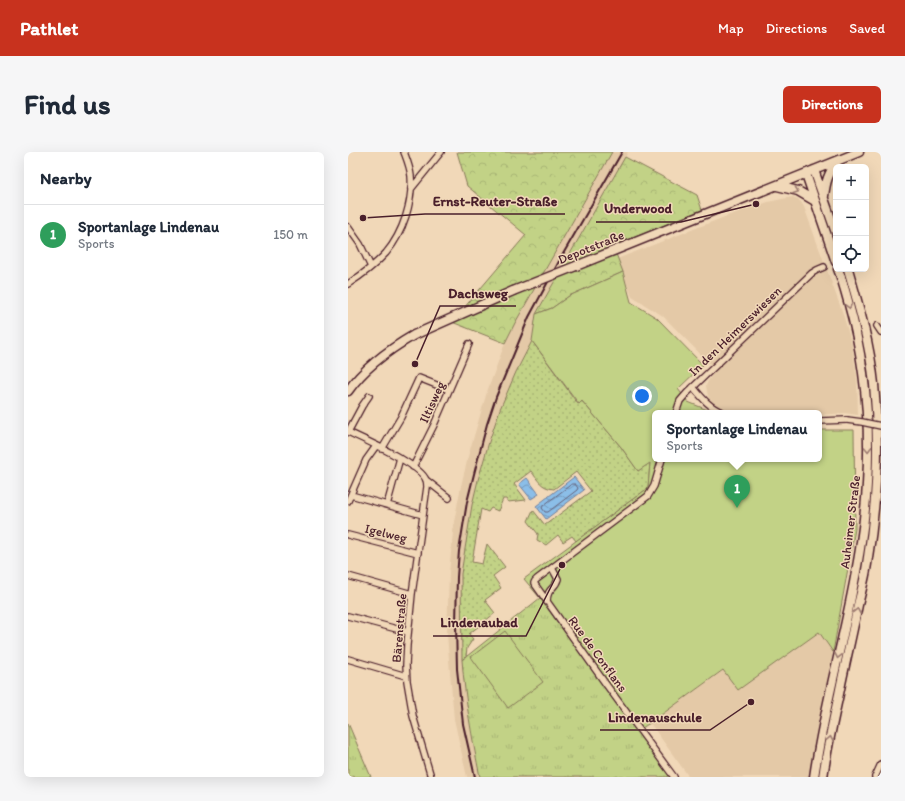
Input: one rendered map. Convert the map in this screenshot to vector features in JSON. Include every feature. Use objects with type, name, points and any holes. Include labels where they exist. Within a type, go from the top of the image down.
[{"type":"main road","name":"Depotstraße","points":[[348,391],[352,385],[386,353],[414,335],[513,291],[859,152]]},
{"type":"main road","points":[[824,198],[827,180],[836,162]]},
{"type":"main road","points":[[814,170],[833,224]]},
{"type":"main road","points":[[806,174],[833,253]]},
{"type":"main road","points":[[776,186],[798,191],[815,201]]},
{"type":"main road","name":"Auheimer Straße","points":[[814,777],[825,715],[855,577],[867,498],[868,471],[865,382],[854,326],[839,272]]},
{"type":"main road","name":"Auheimer Straße","points":[[823,777],[834,717],[867,565],[878,470],[874,383],[864,329],[849,272]]},
{"type":"street","points":[[348,284],[371,267],[386,252],[403,224],[411,190],[411,175],[404,152]]},
{"type":"street","points":[[411,190],[441,152]]},
{"type":"street","points":[[348,227],[364,251],[371,267]]},
{"type":"street","name":"In den Heimerswiesen","points":[[719,410],[708,404],[693,387],[812,273],[824,267]]},
{"type":"street","points":[[877,326],[881,332]]},
{"type":"street","name":"Iltisweg","points":[[413,467],[434,426],[469,344]]},
{"type":"street","points":[[382,449],[401,417],[419,378],[449,390]]},
{"type":"street","points":[[677,410],[683,397],[693,387]]},
{"type":"street","points":[[369,396],[348,432],[400,458],[413,467],[449,498]]},
{"type":"street","points":[[822,421],[847,420],[881,426]]},
{"type":"street","points":[[348,502],[366,460],[376,446]]},
{"type":"street","points":[[387,505],[400,458]]},
{"type":"street","name":"Rue de Conflans","points":[[661,462],[654,486],[648,496],[534,582],[534,585],[674,777]]},
{"type":"street","name":"Bärenstraße","points":[[426,479],[428,486],[412,594],[406,655],[406,676],[413,716],[432,777]]},
{"type":"street","points":[[351,495],[423,515]]},
{"type":"street","name":"Igelweg","points":[[348,535],[418,553]]},
{"type":"street","points":[[547,602],[548,593],[557,583],[558,579],[552,568]]},
{"type":"street","points":[[348,576],[412,594]]},
{"type":"street","points":[[348,616],[408,632]]},
{"type":"street","points":[[348,659],[406,676]]},
{"type":"street","points":[[875,777],[881,768]]},
{"type":"shaded area","points":[[612,152],[628,152],[536,314],[532,341],[516,372],[489,442],[472,505],[461,574],[462,660],[472,738],[480,777],[467,777],[454,719],[447,634],[449,573],[454,522],[461,486],[487,392],[505,343]]},
{"type":"shaded area","points":[[793,197],[798,199],[804,207],[842,311],[852,345],[857,378],[858,415],[845,413],[822,415],[822,410],[728,410],[713,404],[708,396],[706,386],[716,370],[663,316],[632,297],[617,259],[727,216],[768,202]]},
{"type":"shaded area","points":[[819,632],[833,652],[820,714],[810,777],[689,777],[650,723],[724,670],[738,690]]},
{"type":"green space","points":[[457,152],[612,152],[505,343],[452,322],[526,235],[467,186]]},
{"type":"green space","points":[[625,157],[697,195],[702,210],[613,246],[623,272],[569,296],[552,308],[536,314]]},
{"type":"green space","points":[[623,272],[631,302],[657,318],[703,365],[678,389],[688,402],[708,410],[652,410],[652,462],[822,462],[822,430],[854,430],[855,529],[833,652],[819,632],[738,690],[723,670],[637,731],[540,598],[524,579],[648,488],[650,463],[638,471],[621,447],[582,401],[579,404],[532,341],[536,314],[552,308],[569,296]]},
{"type":"green space","points":[[532,341],[578,404],[582,401],[621,447],[638,471],[650,462],[648,488],[576,541],[572,536],[563,542],[558,535],[546,545],[537,540],[538,534],[528,521],[533,510],[545,525],[591,491],[576,472],[554,489],[543,485],[531,471],[514,484],[526,500],[508,502],[506,499],[503,499],[498,511],[491,508],[488,512],[481,509],[472,562],[482,564],[487,544],[505,567],[493,576],[501,588],[485,600],[495,613],[469,634],[473,639],[467,648],[466,656],[462,660],[461,574],[472,505],[489,442],[500,409],[516,372]]},
{"type":"green space","points":[[540,598],[670,777],[480,777],[469,718],[462,660]]},
{"type":"green space","points":[[505,631],[543,682],[508,708],[471,657]]},
{"type":"green space","points":[[348,723],[371,777],[348,777]]},
{"type":"water","points":[[574,477],[584,490],[546,519],[536,506]]},
{"type":"water","points":[[527,478],[539,494],[531,499],[519,484]]},
{"type":"railway","points":[[475,777],[463,724],[457,669],[457,577],[459,551],[467,502],[487,424],[496,397],[529,317],[563,254],[622,152]]},
{"type":"place","name":"Underwood","points":[[756,204]]},
{"type":"place","name":"Ernst-Reuter-Straße","points":[[363,218]]},
{"type":"place","name":"Dachsweg","points":[[415,364]]},
{"type":"place","name":"Sportanlage Lindenau","points":[[737,508]]},
{"type":"place","name":"Lindenaubad","points":[[562,565]]},
{"type":"place","name":"Lindenauschule","points":[[751,702]]}]
